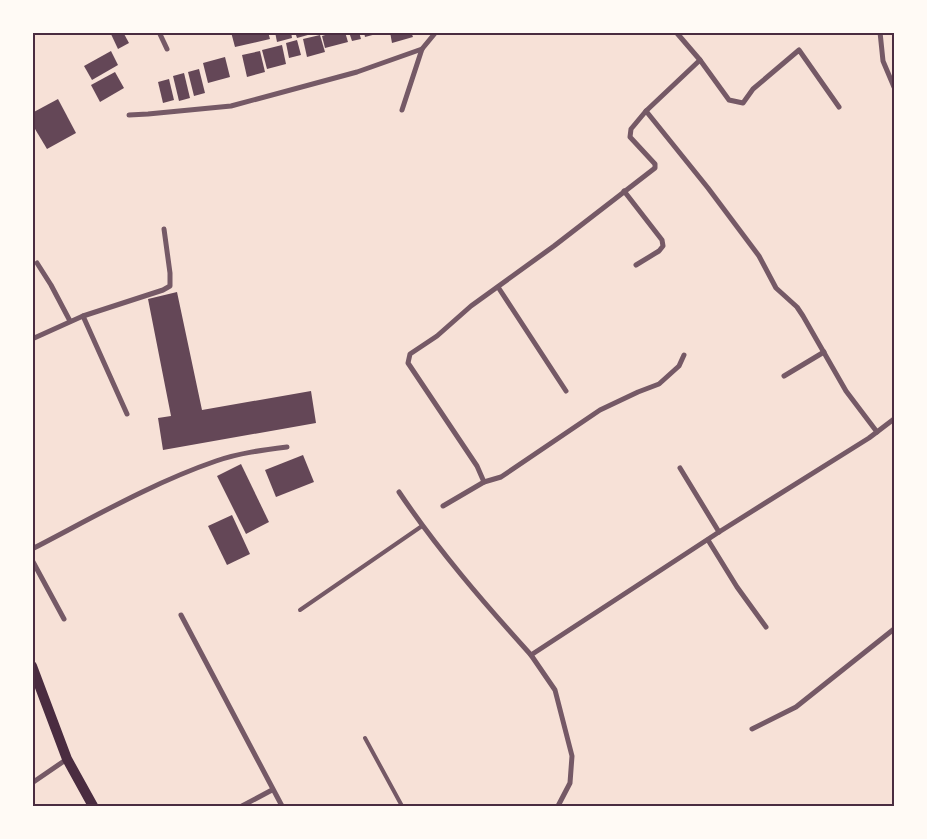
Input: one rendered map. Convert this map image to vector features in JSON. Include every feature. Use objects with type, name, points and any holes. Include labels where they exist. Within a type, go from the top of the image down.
[{"type":"main road","points":[[32,666],[66,759],[93,806]]},
{"type":"street","points":[[159,32],[167,49]]},
{"type":"street","points":[[402,110],[422,49],[436,32]]},
{"type":"street","points":[[676,32],[700,60],[729,100],[743,103],[753,89],[799,50],[839,107]]},
{"type":"street","points":[[880,32],[883,61],[894,87]]},
{"type":"street","points":[[129,115],[232,106],[357,72],[422,49]]},
{"type":"street","points":[[484,482],[477,466],[408,363],[410,354],[554,246],[656,166],[630,137],[631,129],[646,111],[700,60]]},
{"type":"street","points":[[646,111],[748,240],[776,288],[797,307],[846,391],[877,432]]},
{"type":"street","points":[[624,191],[662,240],[663,246],[659,251],[636,264]]},
{"type":"street","points":[[32,339],[83,316],[170,286],[164,228]]},
{"type":"street","points":[[37,263],[70,322]]},
{"type":"street","points":[[498,287],[566,391]]},
{"type":"street","points":[[83,316],[127,414]]},
{"type":"street","points":[[784,376],[824,352]]},
{"type":"street","points":[[443,506],[484,482],[501,477],[600,410],[659,384],[679,366],[684,356]]},
{"type":"street","points":[[531,655],[719,532],[877,432],[894,419]]},
{"type":"street","points":[[32,549],[145,490],[216,461],[253,451],[287,447]]},
{"type":"street","points":[[680,468],[719,532]]},
{"type":"street","points":[[399,492],[422,526],[477,594],[531,655],[555,690],[572,756],[570,783],[560,806]]},
{"type":"street","points":[[708,540],[766,627]]},
{"type":"street","points":[[32,560],[64,619]]},
{"type":"street","points":[[181,615],[282,806]]},
{"type":"street","points":[[752,729],[796,707],[894,629]]},
{"type":"street","points":[[32,783],[66,759]]},
{"type":"street","points":[[242,806],[272,790]]},
{"type":"lane","points":[[300,610],[422,526]]},
{"type":"lane","points":[[365,738],[402,806]]},
{"type":"building","points":[[110,32],[123,32],[129,43],[118,49]]},
{"type":"building","points":[[231,32],[268,32],[270,39],[235,47]]},
{"type":"building","points":[[275,32],[291,32],[292,38],[277,42]]},
{"type":"building","points":[[295,32],[315,32],[315,33],[297,38]]},
{"type":"building","points":[[335,32],[345,32],[348,42],[325,48],[322,36]]},
{"type":"building","points":[[349,32],[359,32],[361,39],[352,41]]},
{"type":"building","points":[[364,32],[380,32],[380,33],[365,37]]},
{"type":"building","points":[[390,32],[411,32],[413,37],[392,43]]},
{"type":"building","points":[[320,35],[325,52],[307,57],[303,39]]},
{"type":"building","points":[[297,40],[301,55],[289,58],[286,43]]},
{"type":"building","points":[[282,45],[286,64],[267,69],[262,50]]},
{"type":"building","points":[[111,51],[118,65],[92,80],[84,66]]},
{"type":"building","points":[[260,51],[265,72],[247,77],[242,55]]},
{"type":"building","points":[[225,57],[230,77],[208,83],[203,63]]},
{"type":"building","points":[[199,69],[205,93],[194,96],[188,72]]},
{"type":"building","points":[[115,72],[124,88],[100,102],[91,85]]},
{"type":"building","points":[[184,73],[190,98],[179,101],[173,76]]},
{"type":"building","points":[[169,79],[174,100],[163,103],[158,82]]},
{"type":"building","points":[[58,99],[76,133],[47,149],[32,124],[32,113]]},
{"type":"building","points":[[177,292],[202,410],[311,391],[316,423],[163,450],[158,418],[171,416],[148,299]]},
{"type":"building","points":[[303,455],[314,482],[276,497],[265,470]]},
{"type":"building","points":[[241,464],[269,522],[246,534],[217,476]]},
{"type":"building","points":[[232,515],[250,554],[227,565],[208,526]]}]
